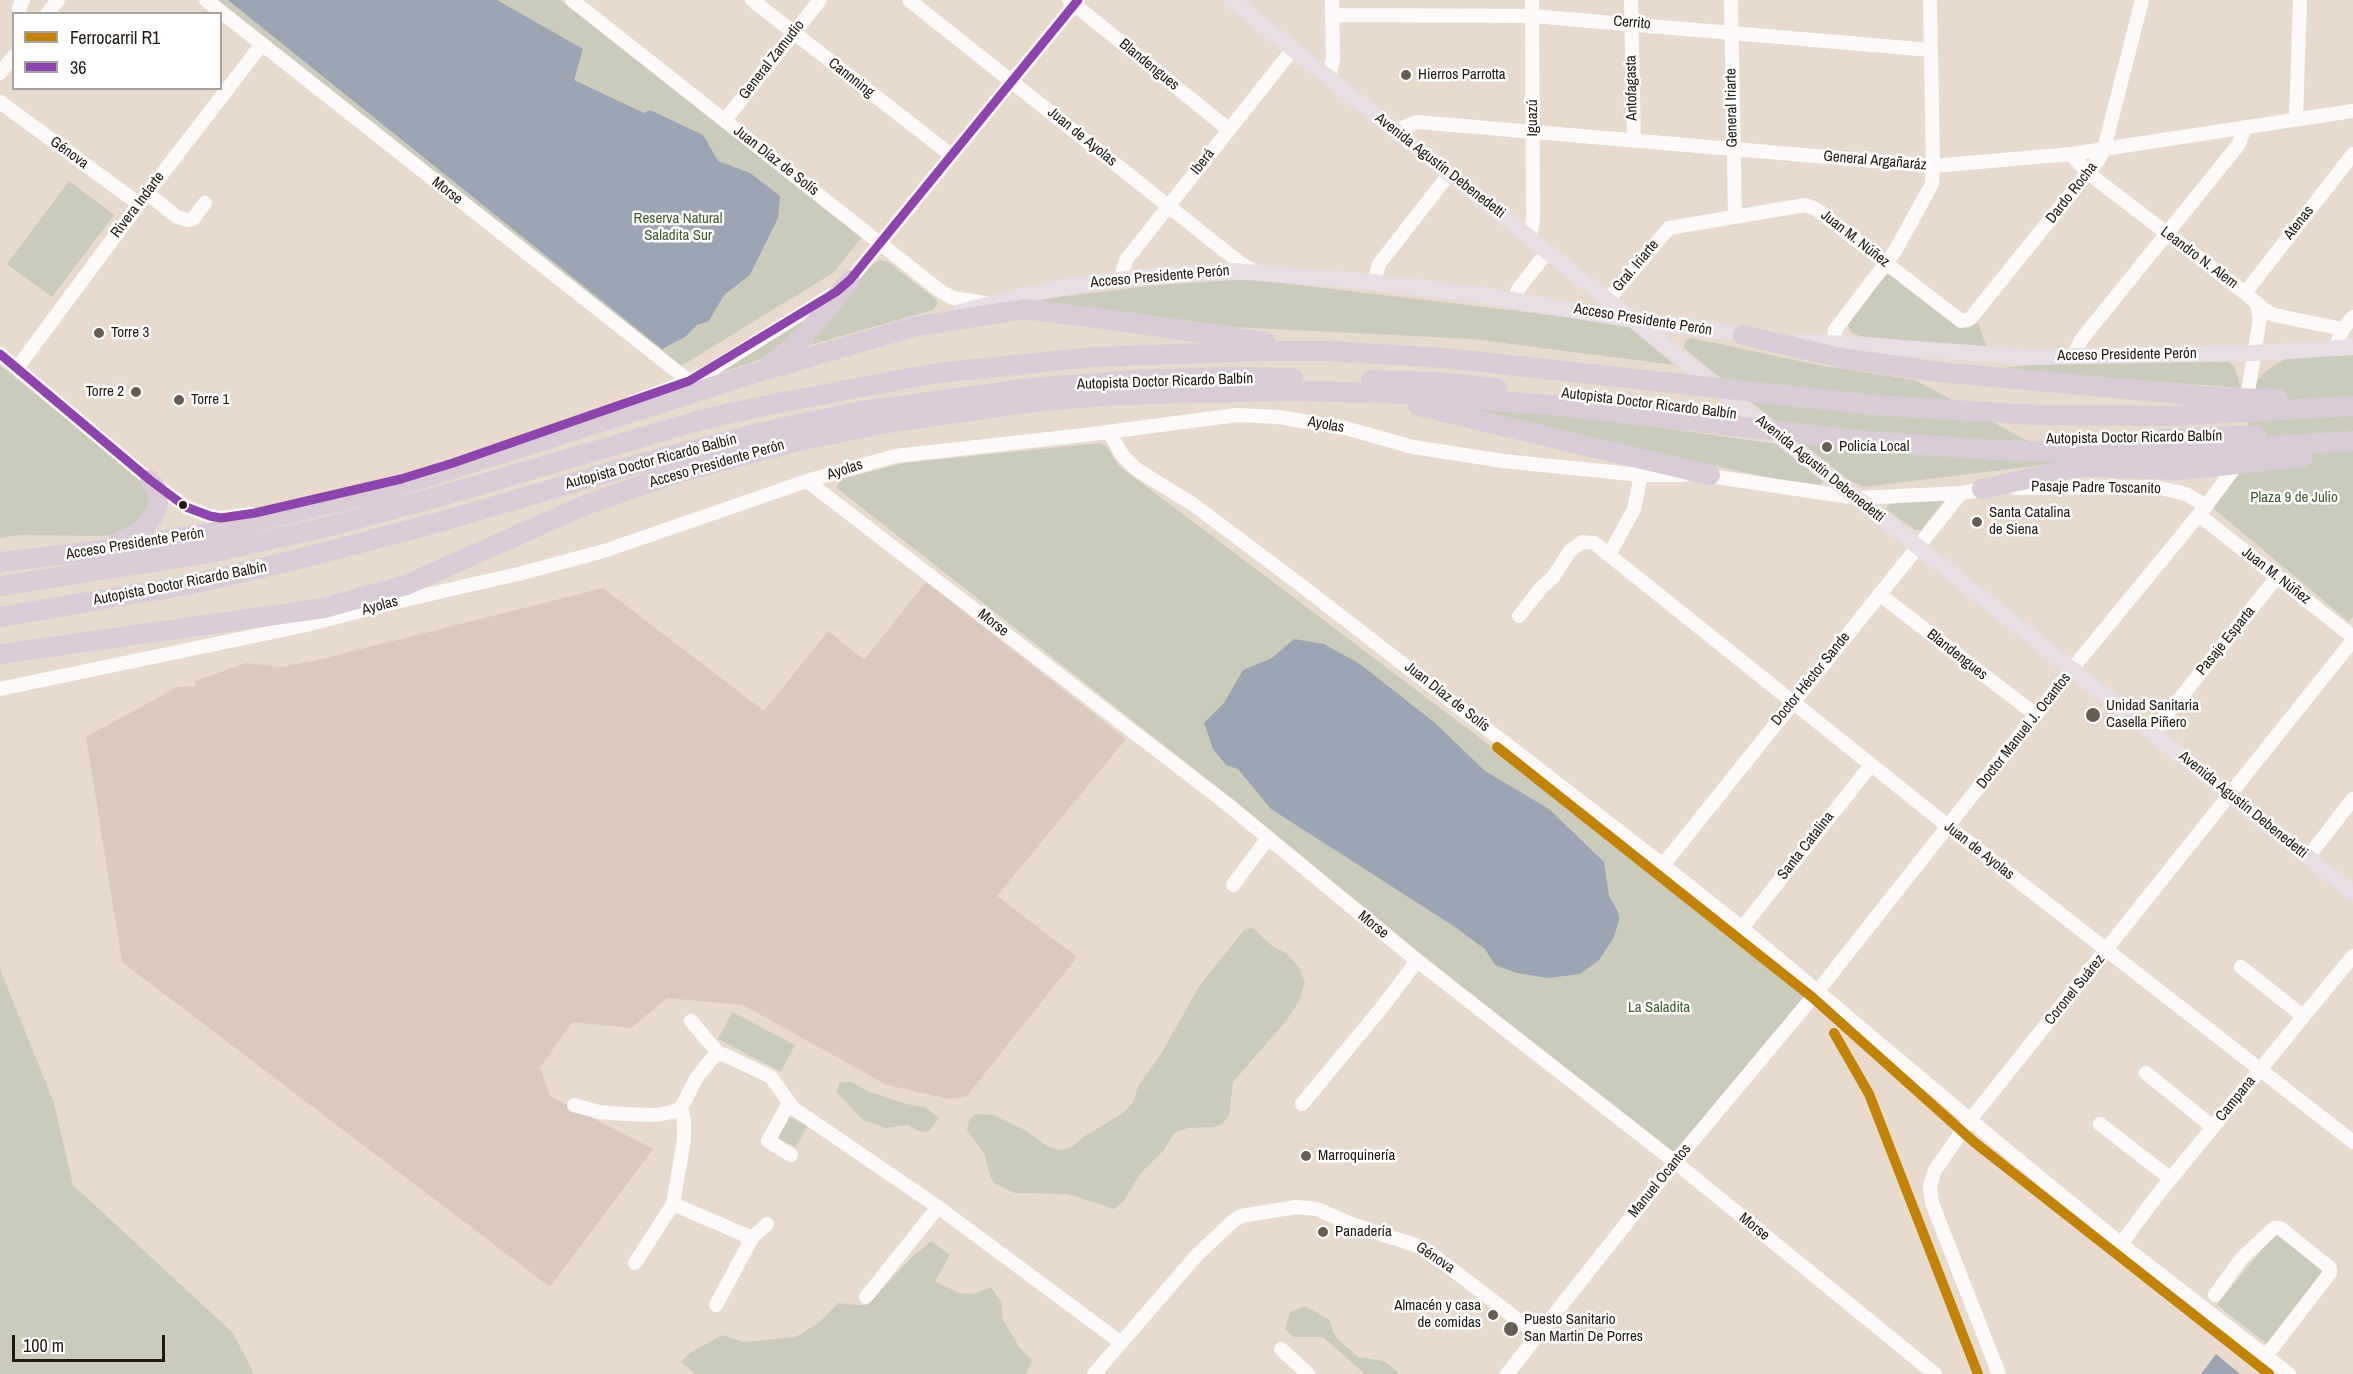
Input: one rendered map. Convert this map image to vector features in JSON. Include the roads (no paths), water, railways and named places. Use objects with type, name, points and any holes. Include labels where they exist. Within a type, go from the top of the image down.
[{"type":"highway","points":[[759,372],[794,348],[850,280]]},
{"type":"highway","points":[[913,327],[1024,309],[1328,351]]},
{"type":"highway","name":"Acceso Presidente Perón","points":[[0,562],[108,549],[213,532],[382,491],[759,372],[913,327]]},
{"type":"highway","points":[[1743,335],[1841,357],[1981,376],[2225,398],[2353,402]]},
{"type":"highway","name":"Autopista Doctor Ricardo Balbín","points":[[0,586],[215,552],[330,526],[701,420],[873,384],[986,367],[1093,357],[1200,352],[1328,351],[1445,358],[1873,405],[2035,415],[2172,416],[2353,406]]},
{"type":"highway","name":"Autopista Doctor Ricardo Balbín","points":[[0,617],[188,585],[303,558],[436,523],[638,464],[784,427],[862,411],[969,396],[1136,380],[1227,377],[1435,382],[1588,403],[1885,430],[2033,439],[2117,440],[2353,429]]},
{"type":"highway","points":[[1324,392],[1426,407],[1710,475]]},
{"type":"highway","name":"Acceso Presidente Perón","points":[[0,654],[324,608],[403,593],[584,507],[677,473],[803,440],[887,423],[1025,403],[1100,396],[1324,392],[1588,403],[1865,441],[1995,450],[2133,453],[2222,450],[2353,441]]},
{"type":"highway","points":[[1982,489],[2079,467],[2147,470],[2216,467],[2353,450]]},
{"type":"highway","points":[[108,549],[142,530],[154,514],[158,505],[158,490],[150,480]]},
{"type":"main road","name":"Avenida Agustín Debenedetti","points":[[1231,0],[2353,893]]},
{"type":"main road","name":"Acceso Presidente Perón","points":[[913,327],[989,303],[1075,285],[1189,272],[1256,272],[1374,282],[1514,300],[1743,335],[1833,345],[2006,356],[2073,357],[2254,353],[2353,347]]},
{"type":"street","points":[[49,12],[58,0]]},
{"type":"street","name":"Morse","points":[[206,0],[221,12]]},
{"type":"street","name":"Juan Díaz de Solís","points":[[572,0],[946,295],[963,301],[989,303]]},
{"type":"street","name":"Cannning","points":[[752,0],[951,155]]},
{"type":"street","name":"General Zamudio","points":[[725,120],[820,0]]},
{"type":"street","name":"Juan de Ayolas","points":[[909,0],[1240,263],[1256,272]]},
{"type":"street","points":[[1329,78],[1333,59],[1332,0]]},
{"type":"street","name":"Iguazú","points":[[1530,237],[1533,219],[1534,132],[1532,0]]},
{"type":"street","name":"Antofagasta","points":[[1631,0],[1634,140]]},
{"type":"street","name":"General Iriarte","points":[[1731,0],[1735,216]]},
{"type":"street","points":[[1833,345],[1835,330],[1887,263],[1932,184],[1930,0]]},
{"type":"street","name":"Dardo Rocha","points":[[1961,321],[1975,315],[2088,173],[2104,149],[2142,0]]},
{"type":"street","points":[[2296,118],[2300,0]]},
{"type":"street","points":[[0,354],[150,480],[197,513],[221,518],[235,517],[401,479],[689,381],[836,292],[850,280],[1074,2]]},
{"type":"street","name":"Blandengues","points":[[1074,2],[1228,129]]},
{"type":"street","name":"Morse","points":[[222,13],[689,381]]},
{"type":"street","name":"Cerrito","points":[[1333,15],[1532,16],[1931,50]]},
{"type":"street","name":"Rivera Indarte","points":[[17,368],[261,44]]},
{"type":"street","name":"Iberá","points":[[1121,278],[1126,260],[1293,49]]},
{"type":"street","points":[[0,73],[12,58]]},
{"type":"street","name":"Génova","points":[[0,102],[143,198],[177,217],[193,219],[205,202]]},
{"type":"street","points":[[2349,111],[2353,124]]},
{"type":"street","name":"General Argañaráz","points":[[1396,130],[1409,123],[1417,122],[1933,166],[2071,154],[2349,111]]},
{"type":"street","points":[[2073,357],[2081,339],[2239,144],[2246,127]]},
{"type":"street","name":"Leandro N. Alem","points":[[2071,154],[2088,173],[2245,292],[2257,305],[2274,315],[2343,329]]},
{"type":"street","name":"Atenas","points":[[2245,292],[2353,154]]},
{"type":"street","points":[[1374,282],[1379,264],[1450,173]]},
{"type":"street","name":"Juan M. Núñez","points":[[1664,233],[1675,227],[1735,216],[1812,206],[1961,321]]},
{"type":"street","name":"Gral. Iriarte","points":[[1608,300],[1664,233]]},
{"type":"street","points":[[1514,300],[1519,288],[1548,251]]},
{"type":"street","points":[[2248,392],[2260,318],[2257,305]]},
{"type":"street","points":[[2335,348],[2343,329],[2353,317]]},
{"type":"street","name":"Ayolas","points":[[0,689],[302,626],[403,593],[518,574],[603,551],[807,481],[895,456],[1109,432],[1215,416],[1278,417],[1356,431],[1436,452],[1503,461],[1641,475],[1710,475],[1857,498]]},
{"type":"street","name":"Juan Díaz de Solís","points":[[1109,432],[1122,454],[1136,470],[1194,505],[1257,552],[1663,866],[1742,928],[2121,1244],[2289,1374]]},
{"type":"street","name":"Doctor Manuel J. Ocantos","points":[[1817,992],[2072,669],[2203,511],[2232,471]]},
{"type":"street","points":[[1609,555],[1634,508],[1641,475]]},
{"type":"street","name":"Morse","points":[[807,481],[1268,838],[1417,961],[1675,1162],[1935,1374]]},
{"type":"street","name":"Pasaje Padre Toscanito","points":[[1857,498],[1961,493],[1982,489],[2156,487],[2186,494],[2203,511]]},
{"type":"street","name":"Doctor Héctor Sande","points":[[1663,866],[1961,493]]},
{"type":"street","name":"Juan M. Núñez","points":[[2203,511],[2277,577],[2353,638]]},
{"type":"street","name":"Juan de Ayolas","points":[[1519,616],[1576,546],[1587,542],[1594,543],[2106,951],[2353,1142]]},
{"type":"street","name":"Pasaje Esparta","points":[[2153,732],[2277,577]]},
{"type":"street","name":"Blandengues","points":[[1879,594],[2036,715]]},
{"type":"street","name":"Coronel Suárez","points":[[1999,1374],[1930,1193],[1931,1179],[1935,1170],[1970,1120],[2353,638]]},
{"type":"street","name":"Santa Catalina","points":[[1742,928],[1871,765]]},
{"type":"street","points":[[2308,857],[2353,800]]},
{"type":"street","points":[[1233,885],[1268,838]]},
{"type":"street","name":"Campana","points":[[2121,1244],[2171,1179],[2353,956]]},
{"type":"street","points":[[1302,1104],[1417,961]]},
{"type":"street","points":[[2241,967],[2303,1016]]},
{"type":"street","name":"Manuel Ocantos","points":[[1507,1374],[1675,1162],[1817,992]]},
{"type":"street","points":[[691,1021],[718,1053],[771,1077],[789,1103],[938,1208],[1120,1342],[1094,1374]]},
{"type":"street","points":[[635,1263],[673,1204],[684,1140],[681,1108],[697,1077],[718,1053]]},
{"type":"street","points":[[2146,1073],[2213,1127]]},
{"type":"street","points":[[789,1103],[768,1141],[791,1155]]},
{"type":"street","points":[[574,1105],[598,1112],[657,1115],[681,1108]]},
{"type":"street","points":[[2100,1124],[2171,1179]]},
{"type":"street","points":[[673,1204],[752,1238]]},
{"type":"street","name":"Génova","points":[[1120,1342],[1197,1255],[1241,1215],[1296,1207],[1317,1209],[1354,1225],[1424,1248],[1538,1335]]},
{"type":"street","points":[[866,1297],[938,1208]]},
{"type":"street","points":[[716,1305],[752,1238],[767,1224]]},
{"type":"street","points":[[2215,1295],[2241,1259],[2274,1228],[2280,1228],[2330,1268],[2330,1274],[2266,1356]]},
{"type":"street","points":[[1281,1349],[1308,1374]]},
{"type":"water","name":"Reserva Natural Saladita Sur","points":[[228,0],[497,0],[583,49],[574,80],[644,113],[650,110],[703,135],[718,161],[750,173],[780,196],[778,218],[750,275],[724,295],[709,321],[697,325],[685,337],[662,349]]},
{"type":"water","points":[[1294,639],[1324,644],[1360,664],[1435,723],[1485,771],[1549,809],[1604,862],[1609,896],[1618,912],[1619,920],[1613,939],[1599,960],[1580,974],[1548,978],[1517,973],[1495,965],[1485,949],[1452,925],[1271,809],[1238,769],[1226,765],[1213,749],[1204,723],[1224,703],[1243,670],[1272,658]]},
{"type":"water","points":[[2216,1354],[2240,1374],[2201,1374]]},
{"type":"rail line","name":"R1","points":[[1497,747],[1812,997],[1974,1142],[2269,1374]]},
{"type":"rail line","name":"R1","points":[[1834,1033],[1869,1094],[1978,1374]]},
{"type":"place","name":"Hierros Parrotta","points":[[1406,75]]},
{"type":"place","name":"Torre 3","points":[[99,333]]},
{"type":"place","name":"Torre 2","points":[[136,392]]},
{"type":"place","name":"Torre 1","points":[[179,400]]},
{"type":"place","name":"Policía Local","points":[[1827,447]]},
{"type":"place","name":"Santa Catalina de Siena","points":[[1977,522]]},
{"type":"place","name":"Unidad Sanitaria Casella Piñero","points":[[2093,715]]},
{"type":"place","name":"Marroquinería","points":[[1306,1156]]},
{"type":"place","name":"Panadería","points":[[1323,1232]]},
{"type":"place","name":"Almacén y casa de comidas","points":[[1493,1315]]},
{"type":"place","name":"Puesto Sanitario San Martin De Porres","points":[[1511,1329]]},
{"type":"park label","name":"Plaza 9 de Julio","points":[[2294,498]]},
{"type":"park label","name":"La Saladita","points":[[1659,1008]]}]
